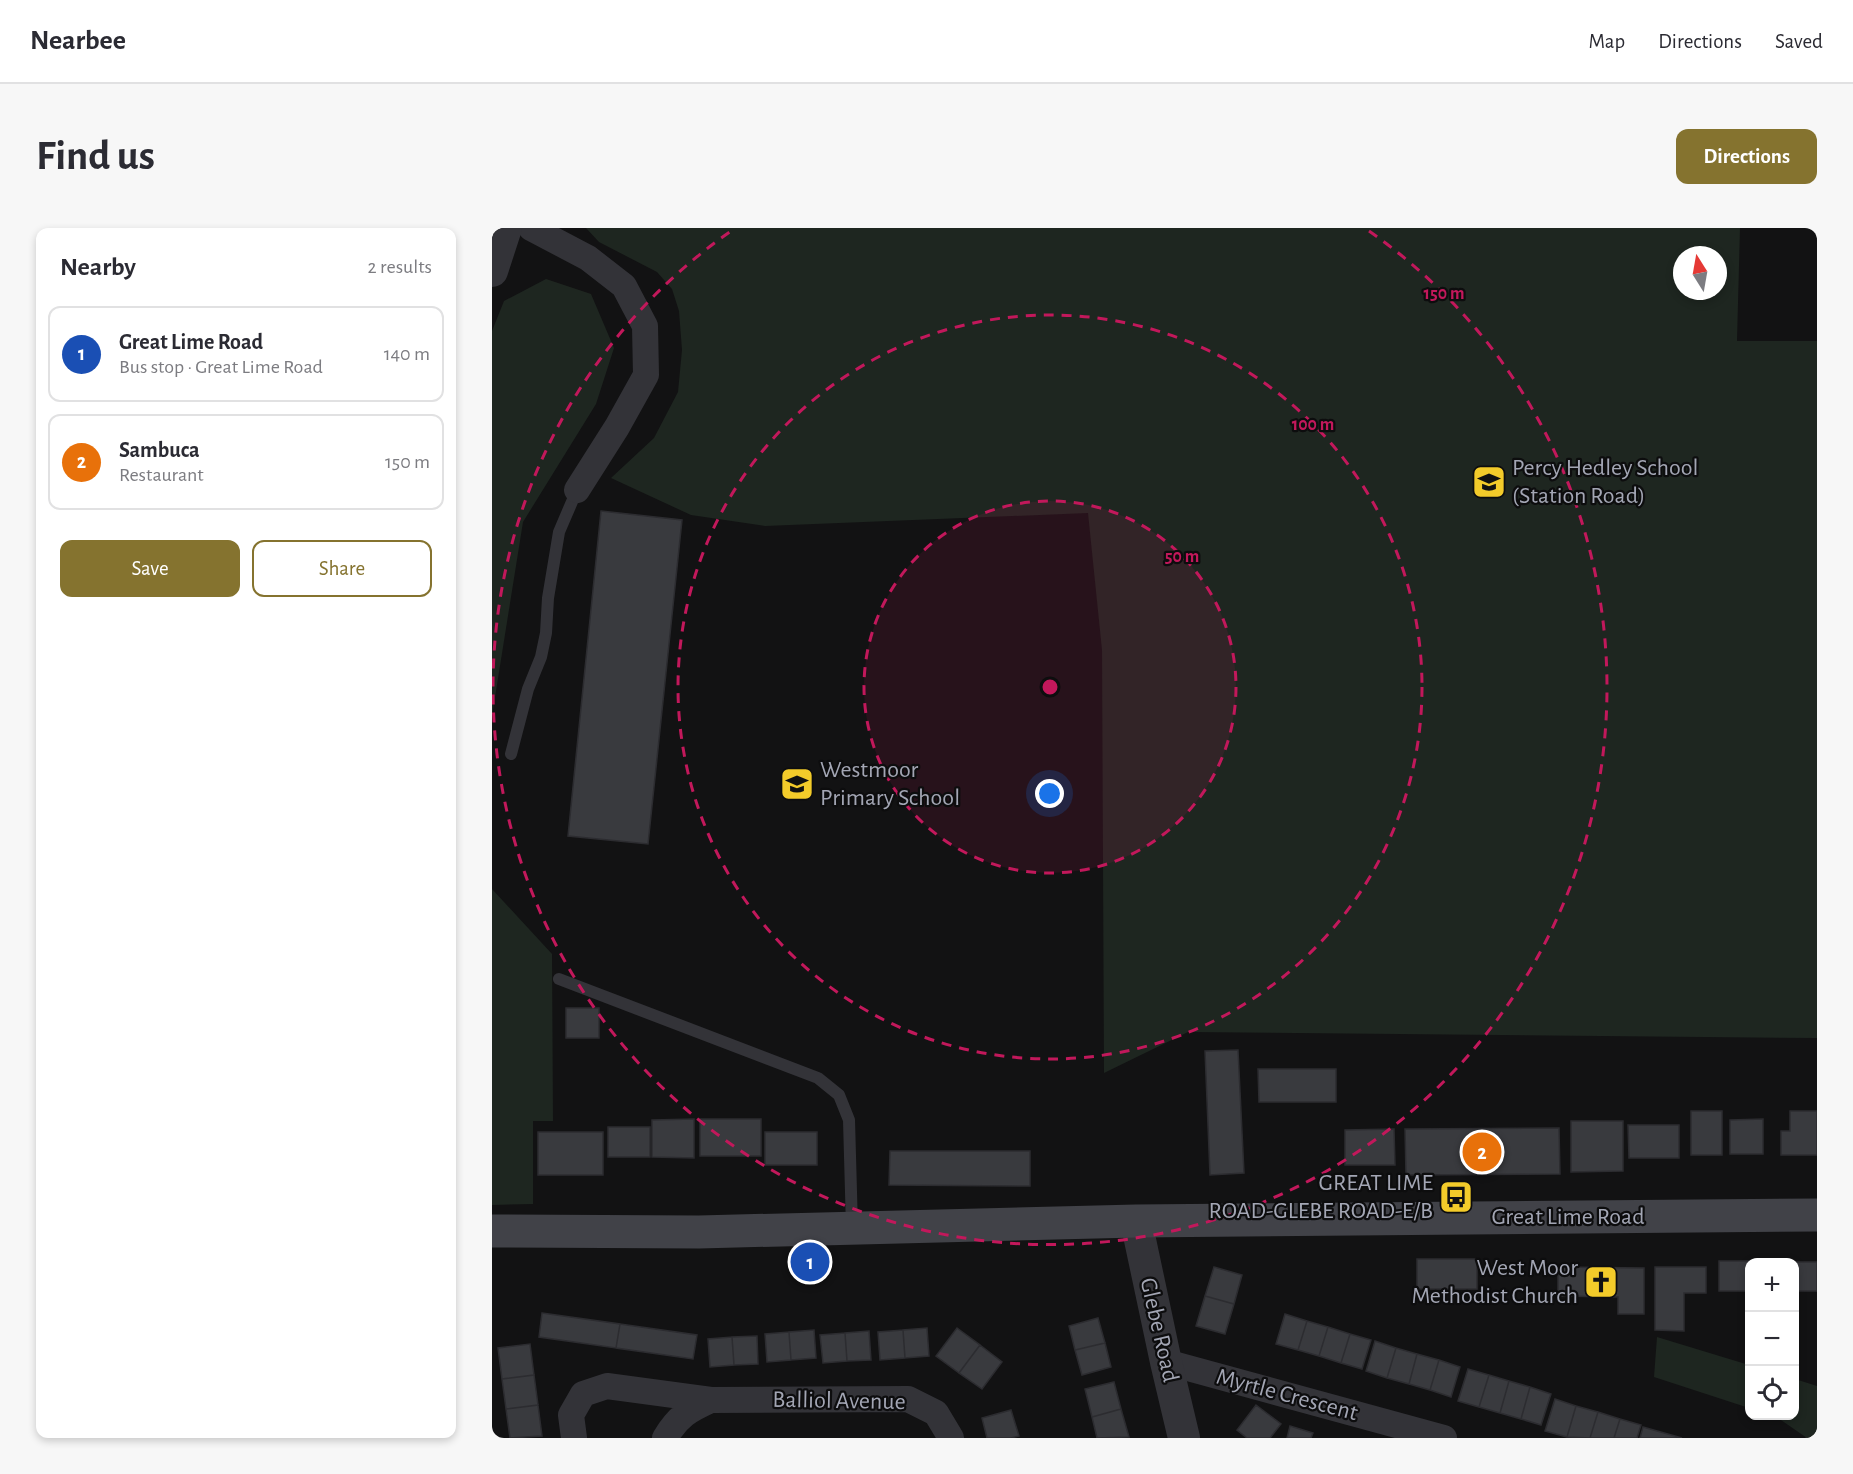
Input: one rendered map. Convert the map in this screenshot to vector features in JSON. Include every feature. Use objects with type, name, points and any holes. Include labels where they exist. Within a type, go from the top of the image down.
[{"type":"main road","name":"Great Lime Road","points":[[492,1231],[699,1232],[1136,1221],[1817,1215]]},
{"type":"street","points":[[492,272],[506,228]]},
{"type":"street","points":[[531,228],[588,258],[624,286],[645,326],[646,375],[617,427],[577,490]]},
{"type":"street","name":"Glebe Road","points":[[1136,1221],[1184,1438]]},
{"type":"street","name":"Myrtle Crescent","points":[[1166,1362],[1420,1434],[1444,1438]]},
{"type":"street","name":"Balliol Avenue","points":[[574,1438],[571,1415],[583,1394],[607,1386],[711,1400],[908,1399],[936,1413],[951,1438]]},
{"type":"street","name":"Balliol Avenue","points":[[666,1438],[674,1422],[690,1410],[711,1400]]},
{"type":"lane","points":[[511,754],[528,689],[541,657],[559,532],[577,490]]},
{"type":"lane","points":[[559,979],[818,1078],[840,1095],[849,1119],[852,1228]]},
{"type":"shaded area","name":"Percy Hedley School (Station Road)","points":[[586,228],[1740,228],[1737,341],[1817,341],[1817,1038],[1188,1032],[1104,1073],[1102,650],[1088,513],[765,526],[691,515],[611,478],[654,438],[678,392],[682,350],[679,311],[672,289],[657,272],[599,242]]},
{"type":"shaded area","points":[[546,279],[591,294],[614,348],[596,404],[523,522],[492,716],[492,331],[504,301]]},
{"type":"shaded area","points":[[492,889],[552,954],[553,1121],[533,1121],[533,1204],[492,1205]]},
{"type":"shaded area","points":[[1657,1337],[1745,1364],[1745,1407],[1654,1377]]},
{"type":"shaded area","points":[[1799,1380],[1817,1386],[1817,1438],[1807,1438],[1781,1420],[1799,1420]]},
{"type":"building","points":[[601,511],[682,520],[648,844],[568,836]]},
{"type":"building","points":[[566,1008],[599,1008],[599,1038],[566,1038]]},
{"type":"building","points":[[1238,1050],[1244,1173],[1210,1175],[1205,1051]]},
{"type":"building","points":[[1258,1069],[1336,1069],[1336,1102],[1259,1102]]},
{"type":"building","points":[[1691,1111],[1722,1111],[1722,1155],[1691,1155]]},
{"type":"building","points":[[1790,1111],[1817,1111],[1817,1155],[1781,1155],[1781,1131],[1790,1131]]},
{"type":"building","points":[[694,1119],[694,1158],[652,1157],[652,1120]]},
{"type":"building","points":[[700,1119],[761,1119],[761,1156],[700,1156]]},
{"type":"building","points":[[1763,1119],[1763,1154],[1730,1154],[1730,1120]]},
{"type":"building","points":[[1571,1121],[1623,1121],[1623,1171],[1571,1172]]},
{"type":"building","points":[[1628,1125],[1679,1125],[1679,1158],[1629,1158]]},
{"type":"building","points":[[608,1127],[650,1127],[650,1157],[608,1157]]},
{"type":"building","points":[[1559,1128],[1560,1174],[1406,1175],[1405,1129]]},
{"type":"building","points":[[1394,1129],[1395,1165],[1345,1165],[1345,1130]]},
{"type":"building","points":[[538,1132],[603,1132],[603,1175],[538,1175]]},
{"type":"building","points":[[765,1132],[817,1132],[817,1165],[765,1165]]},
{"type":"building","points":[[890,1151],[1030,1151],[1030,1186],[889,1185]]},
{"type":"building","points":[[1417,1259],[1477,1259],[1477,1289],[1417,1289]]},
{"type":"building","points":[[1719,1261],[1745,1261],[1745,1291],[1719,1291]]},
{"type":"building","points":[[1799,1262],[1817,1262],[1817,1291],[1799,1291]]},
{"type":"building","points":[[1214,1267],[1242,1275],[1234,1304],[1205,1296]]},
{"type":"building","name":"West Moor Methodist Church","points":[[1558,1267],[1644,1268],[1644,1314],[1618,1314],[1618,1297],[1558,1296]]},
{"type":"building","points":[[1655,1267],[1706,1267],[1706,1293],[1684,1293],[1684,1331],[1655,1330]]},
{"type":"building","points":[[1205,1296],[1234,1304],[1225,1334],[1196,1326]]},
{"type":"building","points":[[542,1313],[620,1324],[616,1348],[539,1337]]},
{"type":"building","points":[[1285,1314],[1307,1321],[1298,1350],[1276,1344]]},
{"type":"building","points":[[1098,1318],[1105,1343],[1075,1350],[1069,1326]]},
{"type":"building","points":[[1307,1321],[1328,1327],[1319,1356],[1298,1350]]},
{"type":"building","points":[[620,1324],[697,1335],[693,1359],[616,1348]]},
{"type":"building","points":[[1328,1327],[1350,1334],[1341,1363],[1319,1356]]},
{"type":"building","points":[[927,1328],[929,1356],[905,1358],[903,1330]]},
{"type":"building","points":[[957,1328],[980,1345],[959,1373],[936,1356]]},
{"type":"building","points":[[814,1330],[816,1358],[791,1360],[789,1332]]},
{"type":"building","points":[[903,1330],[905,1358],[880,1360],[878,1332]]},
{"type":"building","points":[[869,1331],[871,1360],[847,1361],[845,1333]]},
{"type":"building","points":[[789,1332],[791,1360],[767,1362],[765,1334]]},
{"type":"building","points":[[845,1333],[847,1361],[823,1363],[820,1335]]},
{"type":"building","points":[[1350,1334],[1371,1340],[1362,1369],[1341,1363]]},
{"type":"building","points":[[757,1336],[758,1364],[734,1365],[732,1337]]},
{"type":"building","points":[[732,1337],[734,1365],[710,1367],[708,1339]]},
{"type":"building","points":[[1375,1341],[1396,1348],[1387,1378],[1366,1371]]},
{"type":"building","points":[[1105,1343],[1111,1367],[1082,1375],[1075,1350]]},
{"type":"building","points":[[530,1344],[534,1375],[502,1379],[498,1348]]},
{"type":"building","points":[[980,1345],[1002,1362],[982,1389],[959,1373]]},
{"type":"building","points":[[1396,1348],[1417,1354],[1409,1384],[1387,1378]]},
{"type":"building","points":[[1417,1354],[1439,1360],[1430,1390],[1409,1384]]},
{"type":"building","points":[[1439,1360],[1460,1367],[1451,1397],[1430,1390]]},
{"type":"building","points":[[1468,1369],[1489,1375],[1479,1407],[1458,1401]]},
{"type":"building","points":[[534,1375],[538,1405],[506,1409],[502,1379]]},
{"type":"building","points":[[1489,1375],[1509,1381],[1500,1413],[1479,1407]]},
{"type":"building","points":[[1509,1381],[1530,1387],[1521,1419],[1500,1413]]},
{"type":"building","points":[[1114,1382],[1121,1409],[1092,1417],[1085,1389]]},
{"type":"building","points":[[1530,1387],[1551,1394],[1541,1425],[1521,1419]]},
{"type":"building","points":[[1555,1399],[1576,1406],[1567,1437],[1545,1431]]},
{"type":"building","points":[[538,1405],[542,1436],[510,1438],[506,1409]]},
{"type":"building","points":[[1256,1405],[1281,1424],[1270,1438],[1247,1438],[1237,1430]]},
{"type":"building","points":[[1576,1406],[1598,1412],[1590,1438],[1567,1437]]},
{"type":"building","points":[[1121,1409],[1129,1437],[1097,1438],[1092,1417]]},
{"type":"building","points":[[1011,1410],[1019,1436],[987,1438],[982,1418]]},
{"type":"building","points":[[1598,1412],[1620,1419],[1614,1438],[1590,1438]]},
{"type":"building","points":[[1620,1419],[1641,1425],[1637,1438],[1614,1438]]},
{"type":"building","points":[[1290,1426],[1313,1433],[1311,1438],[1287,1438]]},
{"type":"building","points":[[1643,1427],[1682,1438],[1640,1438]]},
{"type":"place","name":"Percy Hedley School (Station Road)","points":[[1489,482]]},
{"type":"place","name":"Westmoor Primary School","points":[[797,784]]},
{"type":"place","name":"Sambuca","points":[[1482,1152]]},
{"type":"place","name":"GREAT LIME ROAD-GLEBE ROAD-E/B","points":[[1456,1197]]},
{"type":"place","name":"Great Lime Road","points":[[810,1262]]},
{"type":"place","name":"West Moor Methodist Church","points":[[1601,1282]]}]
